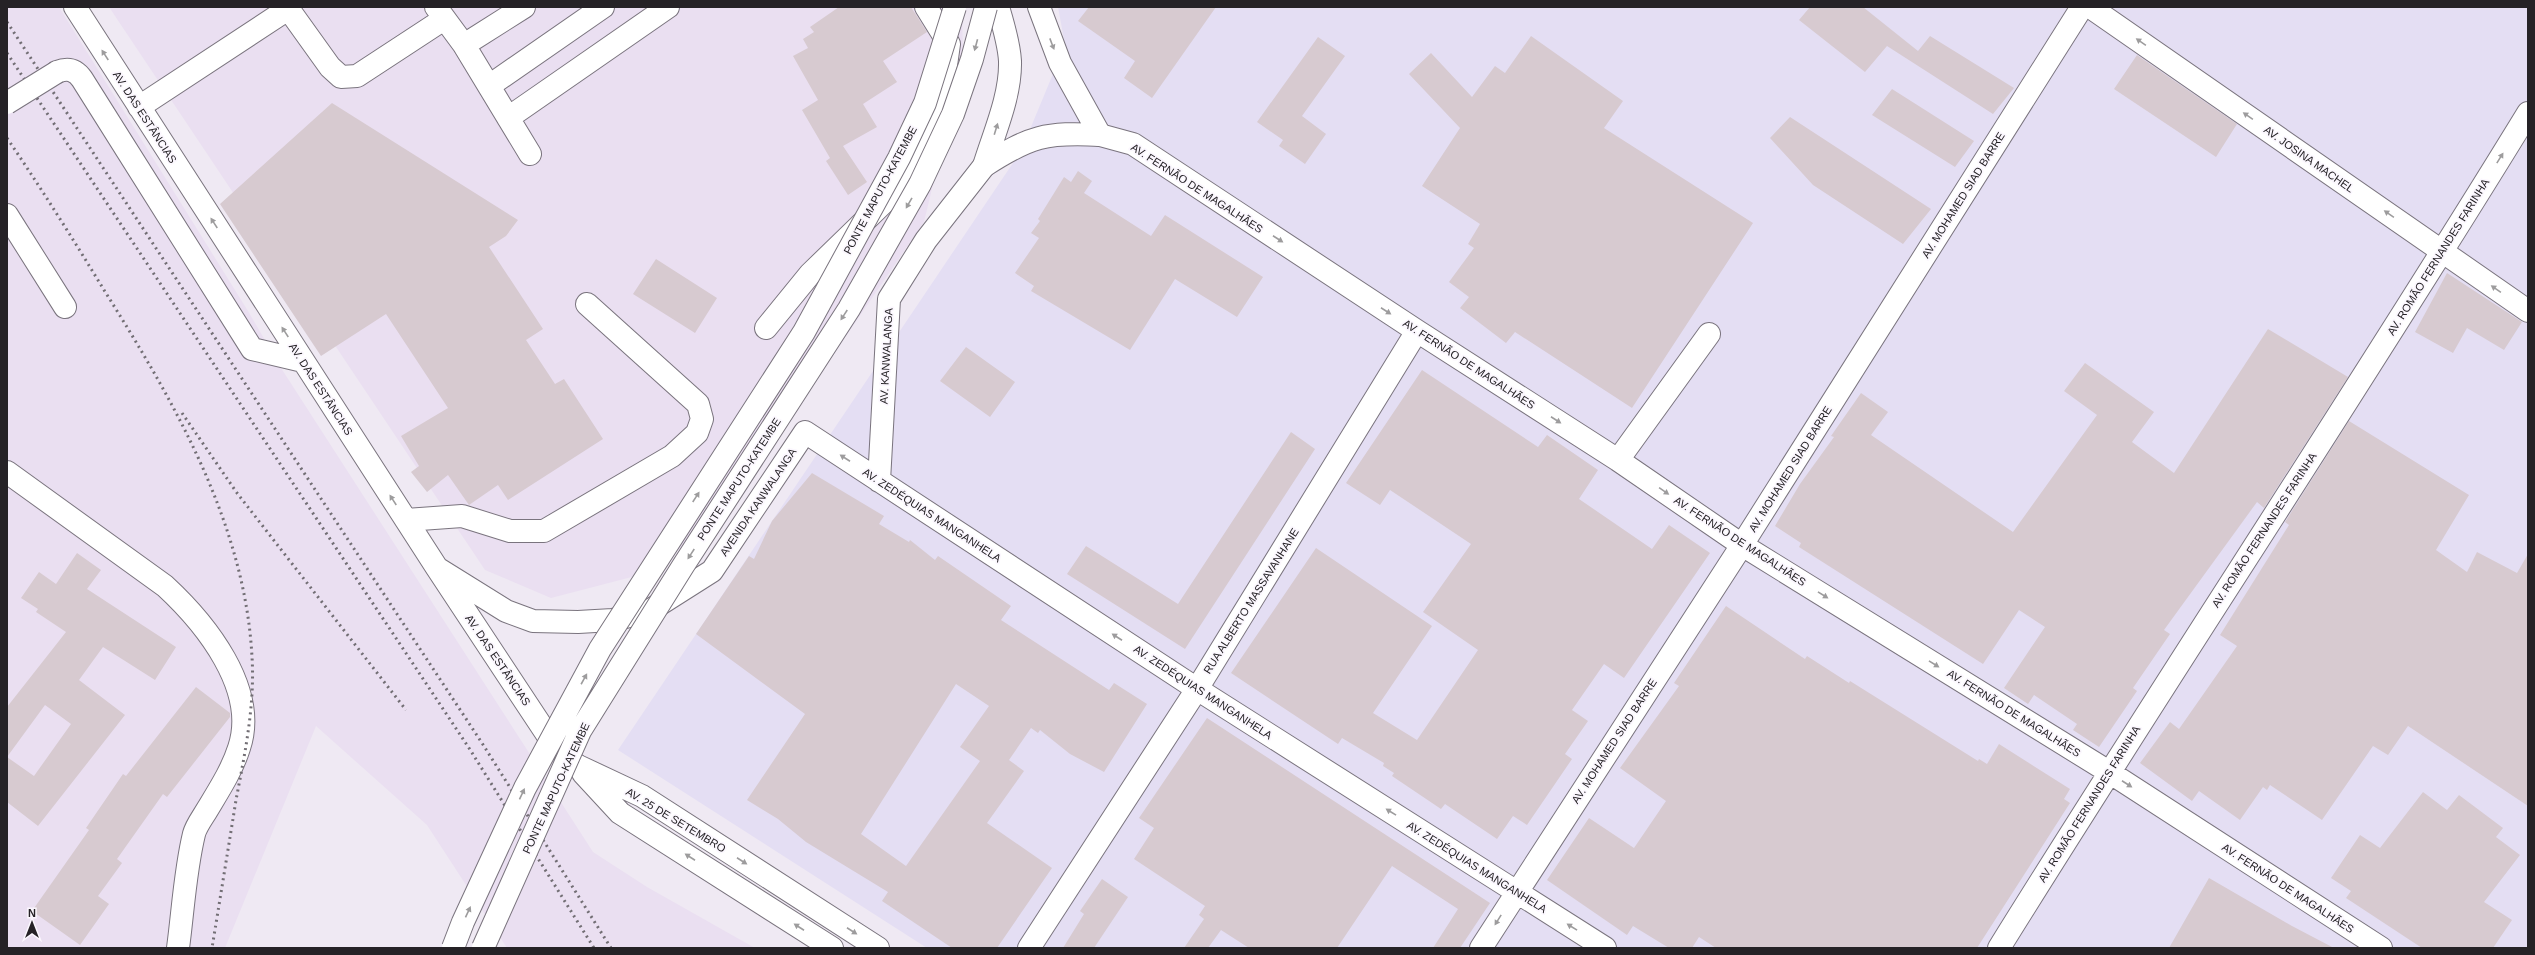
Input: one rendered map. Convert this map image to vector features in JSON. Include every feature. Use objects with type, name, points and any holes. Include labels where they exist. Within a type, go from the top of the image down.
[{"type":"main road","name":"AV. DAS ESTÂNCIAS","points":[[75,7],[437,568],[550,739],[576,765]]},
{"type":"main road","points":[[464,45],[524,7]]},
{"type":"main road","points":[[488,86],[603,7]]},
{"type":"main road","points":[[508,118],[668,7]]},
{"type":"main road","points":[[766,328],[810,274],[912,174],[940,108],[949,44],[926,7]]},
{"type":"main road","name":"PONTE MAPUTO-KATEMBE","points":[[454,948],[463,922],[524,788],[600,649],[804,332],[899,158],[925,103],[955,7]]},
{"type":"main road","name":"PONTE MAPUTO-KATEMBE","points":[[483,948],[580,731],[683,566],[849,308],[920,184],[953,114],[986,7]]},
{"type":"main road","points":[[984,166],[1007,92],[1009,69],[1004,27],[998,7]]},
{"type":"main road","points":[[1039,7],[1060,63],[1100,135]]},
{"type":"main road","name":"AV. MOHAMED SIAD BARRE","points":[[1480,948],[1742,545],[2082,7]]},
{"type":"main road","name":"AV. JOSINA MACHEL","points":[[2090,7],[2528,311]]},
{"type":"main road","points":[[139,107],[288,8],[330,67],[341,77],[357,76],[440,13],[464,45],[530,154]]},
{"type":"main road","points":[[7,103],[57,72],[71,70],[78,73],[252,349],[303,361]]},
{"type":"main road","name":"AV. ROMÃO FERNANDES FARINHA","points":[[1999,948],[2109,772],[2443,251],[2528,113]]},
{"type":"main road","name":"AV. FERNÃO DE MAGALHÃES","points":[[984,166],[1015,146],[1041,137],[1062,133],[1100,135],[1133,144],[1417,331],[1618,460],[1742,545],[2109,772],[2381,948]]},
{"type":"main road","name":"AV. KANWALANGA","points":[[879,481],[889,299],[926,240],[984,166]]},
{"type":"main road","points":[[7,215],[65,308]]},
{"type":"main road","points":[[406,520],[462,516],[510,531],[544,531],[672,456],[697,433],[702,419],[698,404],[587,304]]},
{"type":"main road","name":"RUA ALBERTO MASSAVANHANE","points":[[1029,948],[1197,689],[1417,331]]},
{"type":"main road","points":[[1618,460],[1709,334]]},
{"type":"main road","name":"AV. ZEDÉQUIAS MANGANHELA","points":[[805,432],[1197,689],[1605,948]]},
{"type":"main road","name":"AVENIDA KANWALANGA","points":[[437,568],[506,611],[532,621],[578,622],[613,620],[649,610],[712,571],[805,432]]},
{"type":"main road","points":[[7,472],[165,586],[188,607],[227,664],[238,691],[244,722],[239,748],[222,784],[195,833],[178,948]]},
{"type":"main road","name":"AV. 25 DE SETEMBRO","points":[[576,765],[620,813],[832,948]]},
{"type":"main road","name":"AV. 25 DE SETEMBRO","points":[[576,765],[642,796],[878,948]]},
{"type":"shaded area","points":[[7,7],[59,7],[248,311],[281,368],[593,852],[647,887],[755,948],[507,948],[427,825],[316,726],[225,948],[7,948]]},
{"type":"shaded area","points":[[109,7],[962,7],[963,59],[924,222],[727,510],[651,572],[551,598],[485,570]]},
{"type":"shaded area","points":[[1058,7],[2528,7],[2528,948],[927,948],[618,750],[1021,151],[1065,45]]},
{"type":"building","points":[[839,7],[911,7],[927,32],[883,61],[897,82],[863,104],[877,127],[843,146],[867,182],[848,195],[826,161],[830,158],[802,110],[818,100],[793,56],[808,48],[803,39],[814,32],[810,27]]},
{"type":"building","points":[[1089,7],[1216,7],[1152,98],[1124,78],[1135,61],[1078,21]]},
{"type":"building","points":[[1810,7],[1863,7],[1918,51],[1930,36],[2014,88],[1993,114],[1887,46],[1865,72],[1799,20]]},
{"type":"building","points":[[1531,36],[1623,101],[1604,128],[1753,223],[1632,408],[1515,332],[1506,343],[1460,308],[1469,297],[1449,282],[1474,248],[1468,244],[1480,224],[1422,186],[1460,128],[1409,74],[1431,53],[1472,97],[1495,66],[1505,73]]},
{"type":"building","points":[[1318,37],[1345,56],[1302,116],[1326,134],[1305,164],[1279,146],[1283,140],[1257,122]]},
{"type":"building","points":[[2137,55],[2237,124],[2216,157],[2114,89]]},
{"type":"building","points":[[1892,89],[1974,141],[1955,167],[1872,115]]},
{"type":"building","points":[[332,103],[518,220],[506,236],[489,247],[543,329],[526,340],[555,384],[564,379],[603,439],[508,500],[498,485],[469,505],[448,475],[427,492],[411,472],[419,466],[401,436],[448,408],[386,314],[321,356],[220,204]]},
{"type":"building","points":[[1790,117],[1931,209],[1903,244],[1813,185],[1770,138]]},
{"type":"building","points":[[1078,171],[1092,181],[1084,193],[1151,236],[1165,215],[1263,277],[1237,317],[1175,279],[1130,350],[1031,291],[1034,286],[1015,273],[1039,238],[1031,233],[1040,221],[1038,219],[1064,177],[1071,182]]},
{"type":"building","points":[[656,259],[717,298],[695,333],[633,294]]},
{"type":"building","points":[[2447,273],[2522,322],[2504,350],[2467,328],[2453,353],[2415,332]]},
{"type":"building","points":[[2268,329],[2348,377],[2264,508],[2257,502],[2164,630],[2170,634],[2133,688],[2137,691],[2099,747],[2073,730],[2077,724],[2034,695],[2028,704],[2004,688],[2045,627],[2019,610],[1983,664],[1799,547],[1801,543],[1775,526],[1800,484],[1834,437],[1831,436],[1861,393],[1888,412],[1871,435],[2013,532],[2097,415],[2064,391],[2085,363],[2154,412],[2132,442],[2174,473]]},
{"type":"building","points":[[966,347],[1015,382],[990,417],[940,381]]},
{"type":"building","points":[[1422,370],[1538,447],[1547,435],[1598,470],[1579,499],[1652,549],[1669,525],[1710,553],[1624,678],[1604,664],[1572,710],[1588,721],[1565,754],[1572,759],[1527,825],[1513,816],[1497,839],[1445,804],[1441,809],[1392,776],[1394,773],[1383,766],[1384,763],[1342,738],[1338,744],[1231,673],[1316,548],[1432,626],[1373,713],[1417,740],[1478,650],[1423,612],[1471,544],[1390,490],[1380,505],[1346,483]]},
{"type":"building","points":[[2349,421],[2469,495],[2436,550],[2467,572],[2477,552],[2517,573],[2528,554],[2528,806],[2408,726],[2388,755],[2373,746],[2322,820],[2270,785],[2267,790],[2263,787],[2240,820],[2199,791],[2192,801],[2140,763],[2170,722],[2179,729],[2237,646],[2220,635],[2289,525],[2285,522]]},
{"type":"building","points":[[1291,432],[1315,449],[1185,649],[1067,574],[1086,546],[1178,604]]},
{"type":"building","points":[[812,473],[884,516],[879,524],[909,542],[910,540],[935,560],[938,556],[1011,606],[1001,620],[1109,690],[1114,683],[1147,704],[1104,772],[1070,754],[1040,730],[1038,733],[1031,728],[1009,760],[1024,771],[987,823],[1052,868],[997,948],[952,948],[882,901],[888,892],[806,842],[778,819],[747,800],[805,714],[696,634],[749,556],[754,559],[772,521]],"holes":[[[956,684],[989,706],[960,747],[980,761],[906,866],[861,834]]]},
{"type":"building","points":[[77,553],[101,570],[87,589],[176,647],[155,680],[103,647],[79,680],[125,715],[38,826],[7,802],[7,757],[7,707],[66,632],[36,612],[38,609],[21,598],[39,572],[56,584]],"holes":[[[45,705],[71,724],[34,776],[7,757]]]},
{"type":"building","points":[[1726,606],[1805,659],[1807,656],[1849,683],[1850,681],[1978,761],[1979,759],[1987,764],[1999,744],[2070,789],[2064,799],[2070,803],[1977,948],[1716,948],[1699,937],[1692,948],[1669,948],[1633,926],[1627,935],[1547,880],[1589,818],[1634,848],[1666,801],[1620,768],[1679,686],[1674,683]]},
{"type":"building","points":[[196,687],[230,713],[230,717],[167,797],[163,794],[117,859],[122,863],[98,896],[109,904],[80,945],[32,911],[89,830],[86,828],[123,774],[126,776]]},
{"type":"building","points":[[1207,718],[1490,903],[1460,948],[1433,948],[1458,909],[1392,866],[1337,948],[1249,948],[1221,930],[1208,948],[1184,948],[1204,919],[1199,915],[1205,906],[1134,859],[1154,828],[1139,818]]},
{"type":"building","points":[[2423,792],[2447,810],[2459,795],[2503,828],[2496,837],[2520,855],[2484,902],[2512,920],[2493,948],[2422,948],[2346,898],[2351,891],[2331,878],[2360,835],[2380,848]]},
{"type":"building","points":[[2209,878],[2292,926],[2334,948],[2169,948]]},
{"type":"building","points":[[1102,879],[1128,897],[1094,948],[1063,948],[1084,914],[1080,911]]},
{"type":"railway","points":[[7,22],[482,743],[611,948]]},
{"type":"railway","points":[[7,53],[469,748],[594,948]]},
{"type":"railway","points":[[7,138],[57,214],[130,332],[179,419],[201,464],[220,511],[236,559],[246,607],[252,657],[253,675],[251,711],[212,948]]},
{"type":"railway","points":[[182,413],[237,493],[406,710]]}]
